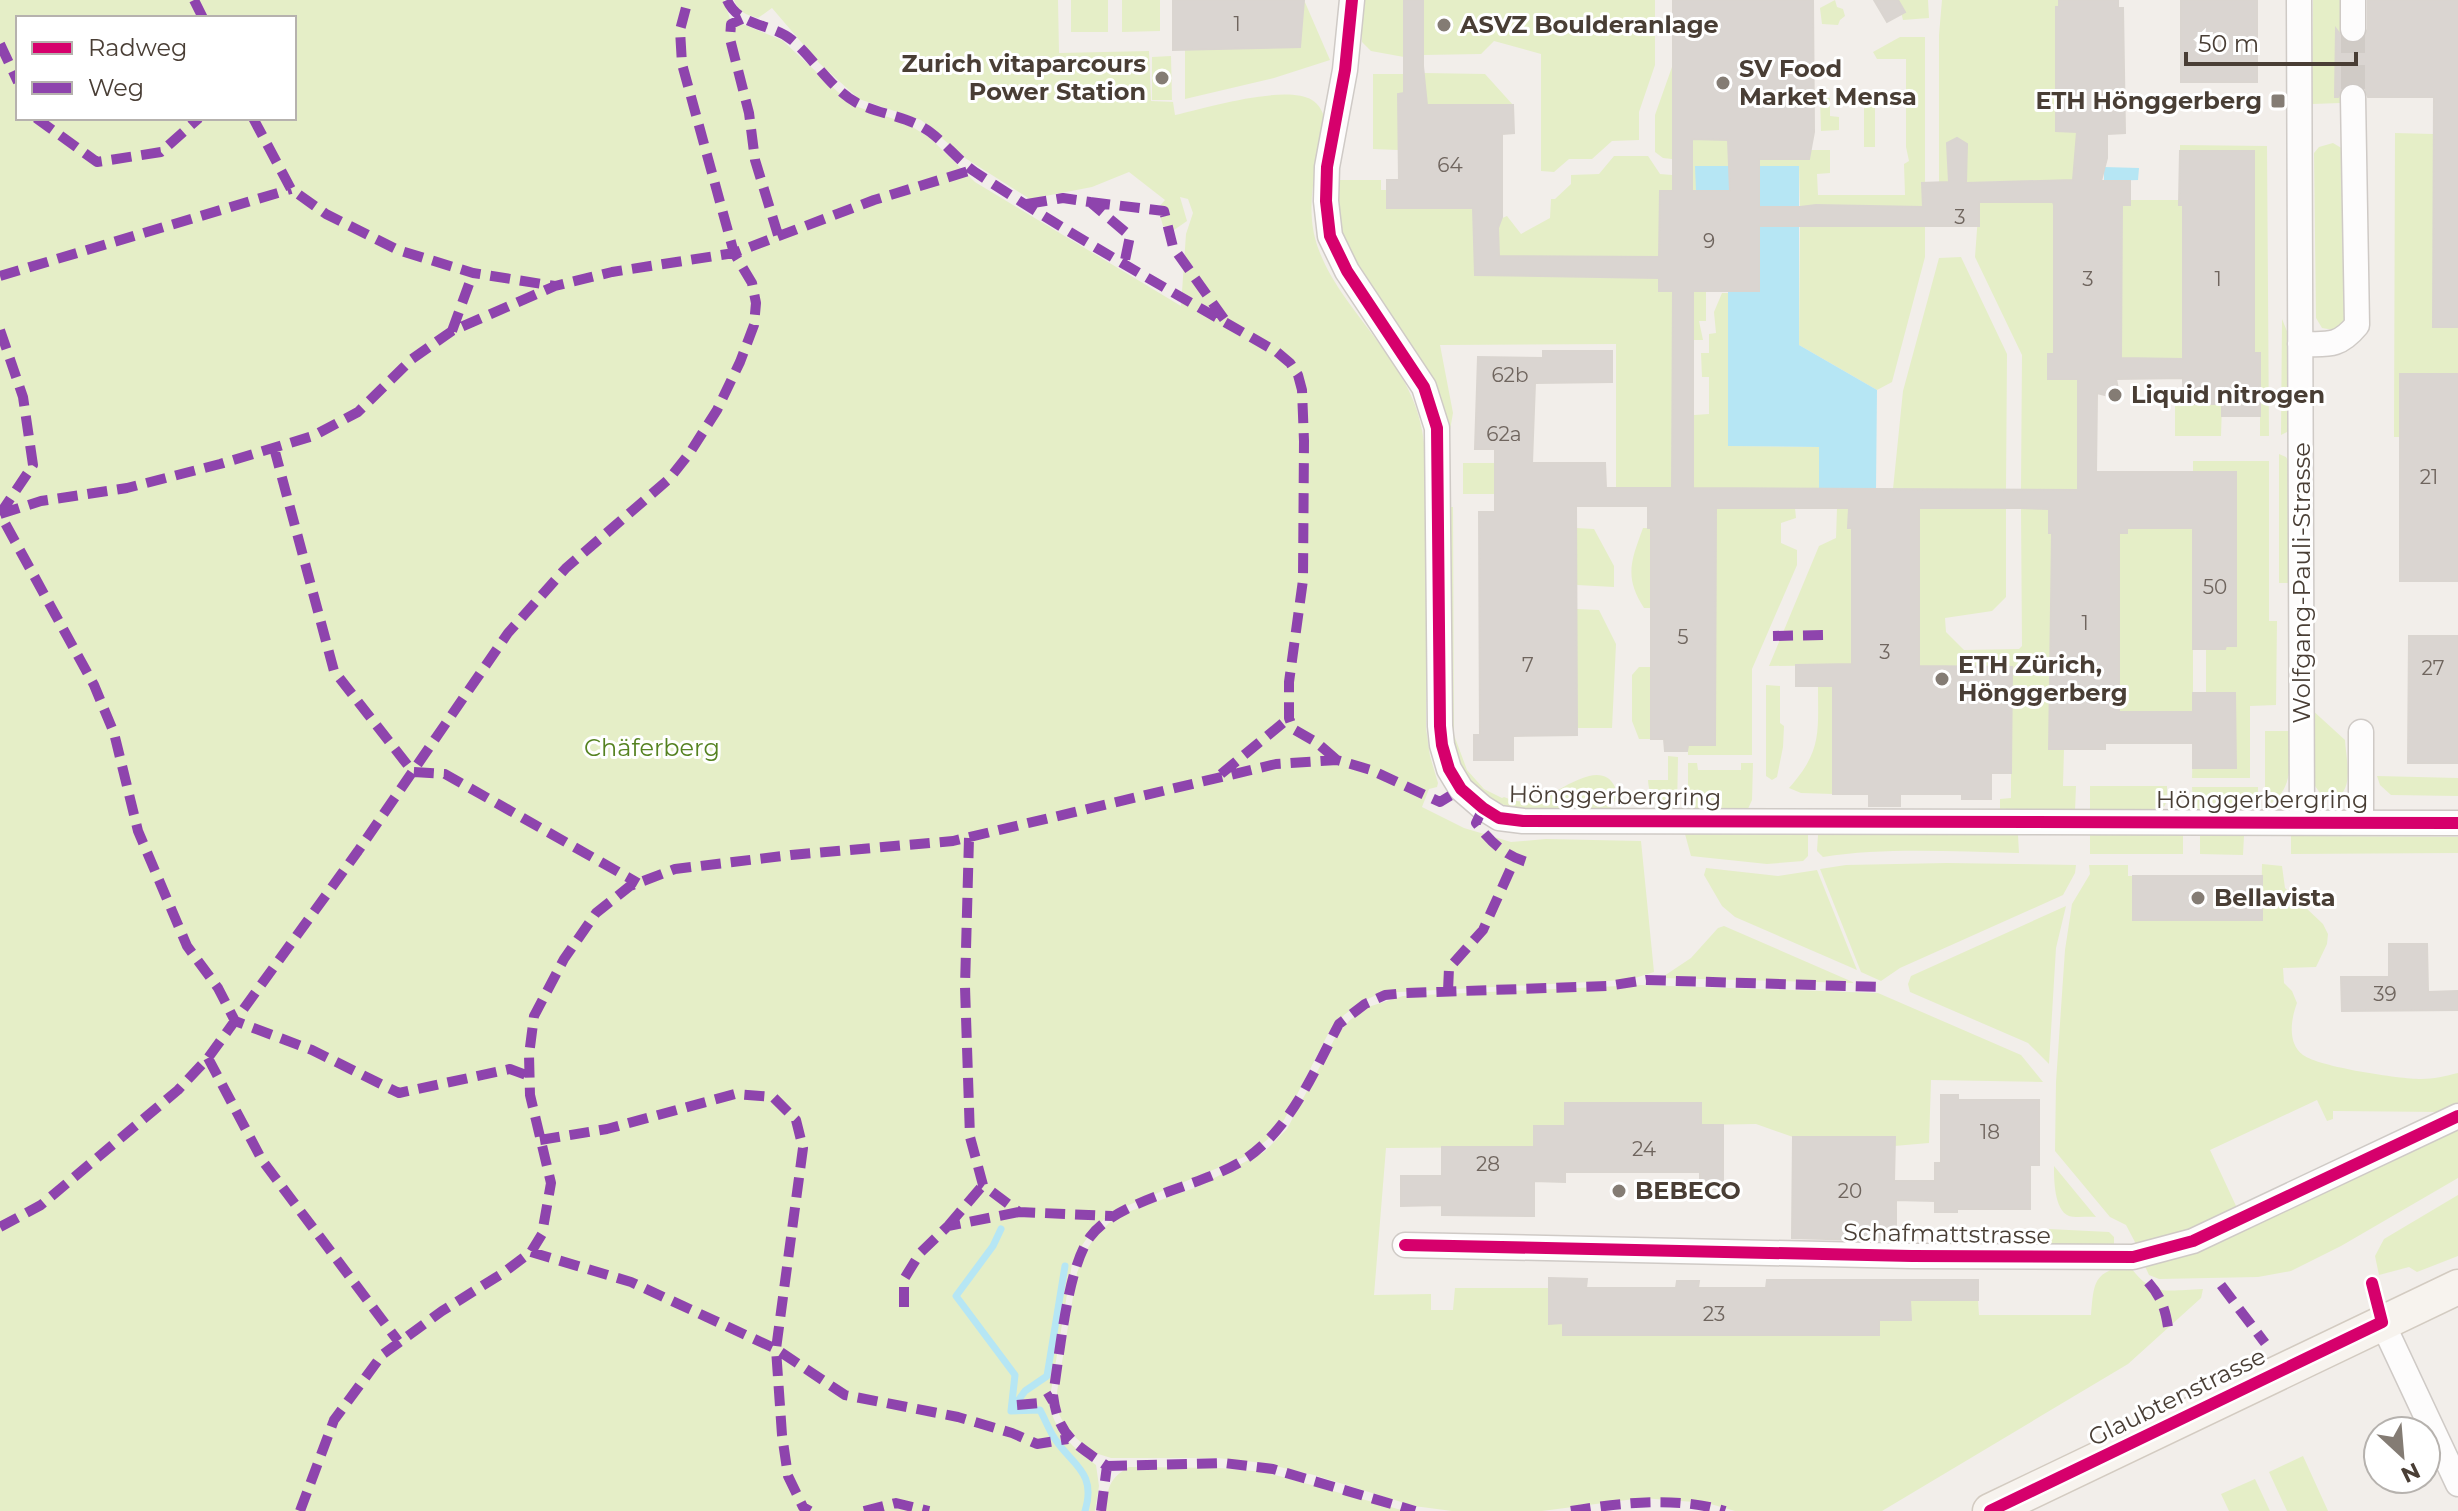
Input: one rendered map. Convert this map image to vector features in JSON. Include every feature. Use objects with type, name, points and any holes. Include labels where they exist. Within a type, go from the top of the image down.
[{"type":"street","name":"Hönggerbergring","points":[[1352,0],[1345,70],[1327,167],[1326,201],[1330,236],[1347,271],[1424,387],[1432,408],[1437,428],[1439,500],[1441,735],[1449,769],[1461,789],[1483,808],[1499,818],[1523,821],[2458,823]]},
{"type":"street","name":"Wolfgang-Pauli-Strasse","points":[[2299,0],[2302,822]]},
{"type":"street","points":[[2353,0],[2353,29]]},
{"type":"street","points":[[2300,344],[2332,344],[2345,339],[2357,325],[2353,97]]},
{"type":"street","points":[[2361,732],[2361,823]]},
{"type":"street","name":"Schafmattstrasse","points":[[1405,1245],[1912,1256],[2133,1257],[2193,1241],[2458,1116]]},
{"type":"street","name":"Glaubtenstrasse","points":[[1990,1511],[2458,1287]]},
{"type":"street","points":[[2382,1322],[2458,1484]]},
{"type":"green space","name":"Chäferberg","points":[[0,0],[724,0],[730,19],[782,40],[852,105],[906,123],[930,138],[975,182],[1181,306],[1186,234],[1193,213],[1188,199],[1180,197],[1187,221],[1174,230],[1163,226],[1158,208],[1165,200],[1129,172],[1092,187],[1030,199],[965,158],[921,120],[859,99],[819,63],[772,8],[758,18],[743,12],[734,0],[1058,0],[1059,53],[1149,51],[1151,101],[1173,102],[1175,115],[1265,96],[1300,96],[1317,104],[1325,120],[1312,191],[1314,234],[1336,284],[1402,378],[1415,403],[1422,430],[1428,500],[1426,728],[1438,783],[1437,787],[1429,789],[1422,807],[1464,828],[1511,842],[1546,839],[1641,841],[1654,972],[1632,979],[1608,981],[1381,993],[1361,1002],[1344,1015],[1328,1034],[1284,1120],[1267,1140],[1244,1157],[1112,1212],[1084,1242],[1072,1264],[1049,1403],[1060,1431],[1096,1465],[1099,1486],[1095,1511],[0,1511]]},
{"type":"green space","points":[[1071,0],[1108,0],[1108,32],[1071,32]]},
{"type":"green space","points":[[1122,0],[1160,0],[1160,31],[1122,32]]},
{"type":"green space","points":[[1304,0],[1330,60],[1274,78],[1185,99],[1185,49],[1300,47]]},
{"type":"green space","points":[[1362,0],[1404,0],[1404,57],[1371,51],[1362,42]]},
{"type":"green space","points":[[1423,0],[1655,0],[1655,65],[1639,112],[1639,140],[1612,141],[1592,159],[1569,159],[1554,172],[1541,171],[1541,54],[1494,41],[1481,54],[1423,55]]},
{"type":"green space","points":[[1835,0],[1845,16],[1838,25],[1822,24],[1820,8]]},
{"type":"green space","points":[[1898,0],[1928,0],[1929,18],[1903,20]]},
{"type":"green space","points":[[1942,0],[2059,0],[2059,7],[2056,8],[2056,131],[2077,132],[2073,180],[1939,183],[1939,35]]},
{"type":"green space","points":[[2313,0],[2340,0],[2340,103],[2312,104]]},
{"type":"green space","points":[[1900,37],[1925,37],[1923,207],[1800,207],[1799,166],[1696,166],[1696,191],[1692,191],[1692,139],[1728,140],[1729,160],[1808,159],[1809,150],[1830,150],[1830,173],[1817,174],[1818,195],[1905,195],[1904,164],[1909,161],[1906,147],[1906,59],[1877,59],[1873,52]]},
{"type":"green space","name":"Zurich vitaparcours Power Station","points":[[1171,56],[1172,100],[1152,100],[1152,57]]},
{"type":"green space","points":[[1672,67],[1672,159],[1663,158],[1655,152],[1655,115]]},
{"type":"green space","points":[[1424,73],[1485,74],[1513,105],[1427,105]]},
{"type":"green space","points":[[1373,74],[1404,74],[1404,93],[1398,95],[1398,150],[1373,149]]},
{"type":"green space","points":[[1864,97],[1875,97],[1875,147],[1864,147]]},
{"type":"green space","points":[[1820,98],[1830,98],[1830,116],[1839,117],[1839,130],[1821,131]]},
{"type":"green space","points":[[2395,133],[2433,134],[2433,327],[2458,327],[2458,373],[2401,373],[2401,437],[2394,437]]},
{"type":"green space","points":[[2333,143],[2343,149],[2346,321],[2334,330],[2322,328],[2316,318],[2314,153],[2319,147]]},
{"type":"green space","points":[[2180,145],[2267,146],[2269,436],[2260,436],[2260,354],[2254,353],[2254,151],[2180,151]]},
{"type":"green space","points":[[1614,156],[1648,156],[1660,174],[1672,175],[1672,191],[1660,191],[1659,257],[1499,256],[1498,220],[1507,216],[1521,234],[1550,218],[1551,199],[1571,184],[1571,175],[1599,174]]},
{"type":"green space","points":[[1337,180],[1381,180],[1381,190],[1387,190],[1388,208],[1473,208],[1476,275],[1659,278],[1673,291],[1672,488],[1616,488],[1616,344],[1440,345],[1453,413],[1448,441],[1350,257],[1338,222]]},
{"type":"green space","points":[[2130,200],[2180,200],[2180,205],[2183,205],[2183,359],[2121,358],[2122,205],[2130,205]]},
{"type":"green space","points":[[1979,202],[2053,202],[2054,354],[2048,354],[2048,379],[2078,379],[2078,490],[2021,489],[2022,355],[1975,257]]},
{"type":"green space","points":[[1800,226],[1925,226],[1925,257],[1892,382],[1877,390],[1799,345]]},
{"type":"green space","points":[[1961,257],[2007,354],[2006,489],[1893,489],[1903,391],[1939,258]]},
{"type":"green space","points":[[1693,291],[1706,291],[1706,321],[1699,321],[1703,340],[1694,340]]},
{"type":"green space","points":[[1722,293],[1728,293],[1728,446],[1819,447],[1819,489],[1693,488],[1694,415],[1709,414],[1709,377],[1702,377],[1701,353],[1709,353],[1709,334],[1716,333],[1714,312]]},
{"type":"green space","points":[[2282,319],[2291,341],[2291,430],[2281,435]]},
{"type":"green space","points":[[2175,404],[2222,404],[2221,436],[2175,436]]},
{"type":"green space","points":[[2279,454],[2286,457],[2290,464],[2290,583],[2279,583]]},
{"type":"green space","points":[[2193,461],[2269,461],[2269,621],[2277,621],[2276,705],[2250,706],[2250,778],[2192,778],[2193,743],[2203,743],[2204,768],[2236,768],[2235,693],[2206,693],[2206,646],[2225,649],[2226,646],[2236,645],[2236,472],[2204,472],[2203,485],[2127,477],[2127,472],[2193,472]]},
{"type":"green space","points":[[1463,463],[1495,463],[1495,494],[1463,494]]},
{"type":"green space","points":[[1448,507],[1453,507],[1454,735],[1467,770],[1484,789],[1502,798],[1523,802],[1535,801],[1576,780],[1599,775],[1608,778],[1617,793],[1609,810],[1519,809],[1488,797],[1464,774],[1452,744],[1448,707]]},
{"type":"green space","points":[[1716,508],[1795,508],[1796,518],[1781,523],[1781,543],[1797,550],[1797,565],[1752,669],[1752,755],[1688,755],[1688,745],[1715,744]]},
{"type":"green space","points":[[1837,508],[1875,508],[1849,513],[1848,528],[1852,528],[1852,665],[1769,666],[1819,546],[1836,538]]},
{"type":"green space","points":[[1919,508],[2006,509],[2006,597],[1992,611],[1945,618],[1946,632],[1964,650],[2019,649],[2022,646],[2021,509],[2049,509],[2049,533],[2052,533],[2051,730],[2064,749],[2063,786],[2076,786],[2075,811],[2000,811],[2000,799],[2011,798],[2011,667],[1919,666]]},
{"type":"green space","points":[[1576,528],[1594,529],[1614,566],[1614,587],[1577,585]]},
{"type":"green space","points":[[1643,528],[1651,528],[1651,608],[1644,608],[1632,578],[1633,560]]},
{"type":"green space","points":[[2127,528],[2193,528],[2193,712],[2119,712],[2119,533],[2127,533]]},
{"type":"green space","points":[[1577,609],[1599,610],[1616,644],[1612,728],[1577,728]]},
{"type":"green space","points":[[1639,667],[1651,667],[1651,739],[1639,739],[1632,721],[1632,675]]},
{"type":"green space","points":[[1766,685],[1780,686],[1780,723],[1784,726],[1777,777],[1772,780],[1766,776]]},
{"type":"green space","points":[[1818,686],[1833,687],[1833,794],[1801,793],[1789,788],[1813,752]]},
{"type":"green space","points":[[2310,708],[2345,740],[2347,781],[2335,799],[2323,797],[2315,786]]},
{"type":"green space","points":[[2265,731],[2290,731],[2290,753],[2289,774],[2282,793],[2265,807]]},
{"type":"green space","points":[[1668,756],[1678,757],[1677,810],[1665,808],[1656,802],[1649,787],[1648,780],[1668,780]]},
{"type":"green space","points":[[1688,763],[1697,763],[1698,770],[1741,770],[1741,763],[1753,763],[1752,800],[1747,811],[1688,810]]},
{"type":"green space","points":[[2377,776],[2458,778],[2458,796],[2391,795],[2380,785]]},
{"type":"green space","points":[[2090,786],[2167,786],[2167,801],[2158,811],[2090,811]]},
{"type":"green space","points":[[2192,787],[2258,787],[2258,810],[2201,811],[2193,804]]},
{"type":"green space","points":[[1685,834],[1808,835],[1808,856],[1803,861],[1767,864],[1691,856]]},
{"type":"green space","points":[[1818,835],[2018,835],[2019,853],[1896,851],[1823,857],[1817,851]]},
{"type":"green space","points":[[2090,835],[2183,835],[2183,854],[2090,854]]},
{"type":"green space","points":[[2200,835],[2244,836],[2243,855],[2200,854]]},
{"type":"green space","points":[[2291,836],[2458,837],[2458,853],[2291,854]]},
{"type":"green space","points":[[2262,864],[2282,866],[2285,888],[2323,924],[2328,934],[2327,944],[2316,967],[2283,968],[2284,983],[2297,1003],[2292,1037],[2298,1050],[2325,1064],[2379,1075],[2421,1079],[2458,1073],[2458,1105],[2443,1112],[2333,1111],[2333,1119],[2327,1121],[2317,1100],[2210,1150],[2237,1208],[2184,1232],[2136,1244],[2126,1225],[2110,1217],[2055,1151],[2056,1082],[2065,950],[2072,904],[2090,874],[2089,865],[2128,865],[2128,876],[2133,876],[2134,920],[2261,920]]},
{"type":"green space","points":[[1846,865],[2076,865],[2063,895],[1900,968],[1881,981],[1861,972],[1820,869]]},
{"type":"green space","points":[[1706,868],[1778,876],[1817,870],[1857,970],[1735,917],[1722,906],[1704,875]]},
{"type":"green space","points":[[2066,906],[2056,948],[2049,1064],[2028,1043],[1910,992],[1908,984],[1911,976]]},
{"type":"green space","points":[[1724,926],[1855,983],[1661,978],[1691,958],[1718,928]]},
{"type":"green space","points":[[1641,985],[1878,993],[2021,1055],[2043,1082],[1931,1080],[1929,1143],[1894,1146],[1894,1137],[1793,1137],[1756,1124],[1701,1125],[1701,1103],[1566,1103],[1565,1126],[1535,1126],[1534,1147],[1386,1148],[1374,1295],[1431,1294],[1431,1310],[1453,1310],[1455,1288],[1563,1288],[1550,1324],[1563,1323],[1564,1335],[1879,1335],[1879,1320],[1910,1320],[1910,1300],[1978,1300],[1979,1315],[2091,1315],[2098,1280],[2108,1271],[2129,1265],[2137,1276],[2153,1287],[2170,1291],[2203,1289],[2201,1298],[2128,1364],[1882,1511],[1735,1511],[1707,1503],[1642,1498],[1542,1511],[1452,1511],[1414,1506],[1314,1475],[1263,1463],[1218,1458],[1111,1458],[1092,1452],[1067,1430],[1059,1414],[1057,1392],[1077,1273],[1095,1237],[1125,1213],[1197,1187],[1264,1152],[1287,1129],[1336,1036],[1350,1020],[1368,1007],[1403,996]]},
{"type":"green space","points":[[2458,1128],[2458,1178],[2341,1246],[2291,1271],[2258,1277],[2159,1279],[2149,1275],[2144,1264]]},
{"type":"green space","points":[[2054,1166],[2096,1217],[2072,1217],[2064,1213],[2056,1194]]},
{"type":"green space","points":[[2458,1195],[2458,1256],[2417,1272],[2409,1267],[2379,1275],[2375,1256],[2384,1239]]},
{"type":"green space","points":[[2049,1229],[2109,1232],[2114,1237],[2114,1245],[2051,1248]]},
{"type":"green space","points":[[2303,1456],[2328,1511],[2287,1511],[2269,1472]]},
{"type":"green space","points":[[1129,1467],[1265,1472],[1405,1511],[1105,1511],[1110,1485]]},
{"type":"green space","points":[[2255,1479],[2270,1511],[2229,1511],[2221,1494]]},
{"type":"water","points":[[1695,166],[1799,166],[1799,345],[1877,390],[1876,489],[1819,489],[1819,447],[1728,446],[1728,291],[1758,191],[1696,191]]},
{"type":"water","points":[[2104,167],[2139,168],[2138,180],[2104,181]]},
{"type":"building","points":[[1173,0],[1304,0],[1300,47],[1173,50]]},
{"type":"building","points":[[1404,0],[1423,0],[1423,66],[1427,105],[1513,105],[1514,133],[1502,134],[1499,256],[1659,257],[1660,191],[1673,191],[1673,0],[1813,0],[1814,132],[1809,159],[1759,159],[1759,207],[1923,207],[1922,183],[1949,182],[1947,143],[1957,138],[1967,144],[1966,183],[2073,180],[2077,132],[2056,131],[2056,7],[2059,7],[2059,0],[2118,0],[2118,8],[2123,8],[2125,133],[2107,134],[2107,158],[2101,181],[2130,181],[2130,205],[2122,205],[2121,358],[2183,359],[2180,151],[2254,151],[2254,353],[2260,353],[2260,416],[2222,416],[2222,404],[2183,404],[2183,378],[2116,379],[2120,399],[2097,393],[2096,472],[2236,472],[2236,646],[2193,649],[2193,528],[2127,528],[2127,533],[2119,533],[2119,712],[2193,712],[2193,693],[2235,693],[2236,768],[2193,768],[2193,743],[2105,743],[2105,749],[2049,749],[2052,533],[2049,533],[2049,509],[2021,508],[1919,508],[1919,666],[2012,667],[2011,773],[1991,773],[1991,799],[1962,799],[1962,794],[1900,794],[1900,806],[1869,806],[1869,794],[1833,794],[1833,686],[1796,686],[1796,665],[1852,664],[1852,528],[1848,528],[1849,508],[1716,508],[1715,745],[1688,745],[1687,751],[1665,751],[1664,739],[1651,739],[1651,528],[1648,528],[1648,506],[1576,506],[1577,735],[1513,736],[1513,760],[1474,760],[1474,735],[1480,735],[1479,512],[1495,512],[1495,449],[1475,449],[1478,357],[1543,358],[1543,351],[1612,351],[1612,382],[1535,383],[1532,463],[1605,463],[1606,488],[1672,488],[1673,291],[1659,291],[1659,278],[1475,275],[1473,208],[1387,208],[1387,180],[1399,180],[1398,94],[1404,93]],"holes":[[[1692,139],[1728,140],[1730,191],[1692,191]],[[1979,202],[2053,202],[2054,354],[2048,354],[2048,379],[2078,379],[2078,490],[1693,488],[1693,291],[1759,291],[1759,226],[1979,226]]]},
{"type":"building","points":[[1874,0],[1898,0],[1905,12],[1887,22]]},
{"type":"building","points":[[2181,0],[2257,0],[2257,82],[2181,82]]},
{"type":"building","points":[[2368,0],[2458,0],[2458,327],[2433,327],[2434,97],[2368,97],[2365,89],[2354,82],[2345,85],[2335,97],[2336,29],[2346,42],[2361,42],[2368,29]]},
{"type":"building","points":[[2400,374],[2458,374],[2458,581],[2400,581]]},
{"type":"building","points":[[2409,636],[2458,636],[2458,763],[2408,763]]},
{"type":"building","name":"Bellavista","points":[[2133,876],[2262,876],[2262,920],[2133,920]]},
{"type":"building","points":[[2389,944],[2427,944],[2428,992],[2458,991],[2458,1010],[2342,1011],[2341,977],[2389,977]]},
{"type":"building","points":[[1941,1095],[1958,1095],[1958,1100],[2039,1100],[2039,1165],[2030,1165],[2030,1209],[1935,1212],[1935,1201],[1896,1200],[1896,1241],[1792,1238],[1793,1137],[1895,1137],[1894,1181],[1935,1181],[1935,1163],[1941,1163]]},
{"type":"building","points":[[1565,1103],[1701,1103],[1701,1125],[1723,1125],[1723,1189],[1700,1189],[1700,1172],[1565,1172],[1565,1182],[1534,1181],[1534,1216],[1442,1215],[1442,1205],[1401,1206],[1401,1176],[1442,1176],[1442,1147],[1534,1147],[1534,1126],[1565,1126]]},
{"type":"building","points":[[1549,1278],[1587,1279],[1586,1288],[1676,1288],[1677,1281],[1699,1281],[1698,1288],[1766,1288],[1767,1280],[1978,1280],[1978,1300],[1910,1300],[1911,1320],[1879,1320],[1879,1335],[1563,1335],[1563,1323],[1549,1324]]},
{"type":"waterway","points":[[1001,1229],[993,1246],[956,1296],[1015,1375],[1011,1411]]},
{"type":"waterway","points":[[1012,1409],[1025,1391],[1047,1376],[1065,1266]]},
{"type":"waterway","points":[[1011,1411],[1040,1410],[1055,1439],[1085,1478],[1088,1487],[1085,1511]]},
{"type":"tunnel","points":[[2353,29],[2353,97]]},
{"type":"marked path","points":[[194,0],[202,16]]},
{"type":"marked path","points":[[0,1227],[41,1205],[178,1090],[208,1058],[358,851],[508,633],[566,568],[669,479],[717,410],[754,325],[756,303],[752,283],[734,253],[682,64],[680,30],[688,0]]},
{"type":"marked path","points":[[727,0],[732,9],[747,20],[792,40],[831,82],[857,103],[922,127],[969,168],[1012,196],[1277,352],[1290,363],[1298,375],[1302,390],[1304,441],[1303,580],[1289,682],[1289,718],[1293,729],[1316,742],[1337,760]]},
{"type":"marked path","points":[[742,19],[731,24],[730,39],[749,113],[755,160],[778,235]]},
{"type":"marked path","points":[[0,44],[16,78]]},
{"type":"marked path","points":[[39,120],[97,162],[161,152],[197,120]]},
{"type":"marked path","points":[[254,120],[291,189],[326,214],[398,250],[473,273],[555,286]]},
{"type":"marked path","points":[[0,514],[41,501],[127,488],[313,436],[358,412],[412,359],[452,331],[555,286],[612,272],[734,253],[874,200],[972,170]]},
{"type":"marked path","points":[[0,276],[291,189]]},
{"type":"marked path","points":[[1027,204],[1063,198],[1090,202],[1130,236],[1124,265]]},
{"type":"marked path","points":[[1090,202],[1164,211],[1173,247],[1224,319]]},
{"type":"marked path","points":[[452,331],[473,273]]},
{"type":"marked path","points":[[0,330],[23,397],[33,465],[0,514],[94,685],[114,733],[138,831],[187,946],[218,988],[235,1021],[312,1050],[399,1093],[510,1069],[529,1076]]},
{"type":"marked path","points":[[274,448],[334,671],[413,772],[445,774],[638,883]]},
{"type":"marked path","points":[[1773,636],[1823,635]]},
{"type":"marked path","points":[[1221,774],[1289,718]]},
{"type":"marked path","points":[[300,1511],[334,1420],[382,1355],[531,1252],[542,1234],[551,1183],[530,1095],[529,1055],[534,1016],[564,959],[596,913],[630,886],[675,869],[953,841],[1276,764],[1337,760],[1371,770],[1440,802],[1461,789]]},
{"type":"marked path","points":[[1483,808],[1476,823],[1489,838],[1502,850],[1534,864]]},
{"type":"marked path","points":[[969,838],[965,987],[970,1137],[983,1185],[1019,1212],[1112,1216]]},
{"type":"marked path","points":[[1448,991],[1449,968],[1483,930],[1515,859]]},
{"type":"marked path","points":[[1101,1511],[1107,1466],[1070,1438],[1059,1420],[1053,1395],[1070,1290],[1082,1251],[1090,1237],[1120,1213],[1225,1170],[1259,1149],[1299,1100],[1339,1024],[1365,1004],[1385,995],[1405,993],[1607,986],[1646,980],[1880,987]]},
{"type":"marked path","points":[[208,1058],[262,1160],[398,1341]]},
{"type":"marked path","points":[[540,1140],[607,1129],[735,1094],[773,1097],[796,1120],[803,1148],[776,1349],[788,1476],[803,1507],[810,1511]]},
{"type":"marked path","points":[[948,1226],[983,1185]]},
{"type":"marked path","points":[[904,1307],[904,1279],[920,1253],[948,1226],[1019,1212]]},
{"type":"marked path","points":[[531,1252],[631,1282],[776,1349],[845,1395],[958,1417],[1037,1444],[1068,1439]]},
{"type":"marked path","points":[[2148,1282],[2163,1306],[2169,1334]]},
{"type":"marked path","points":[[2221,1285],[2265,1343]]},
{"type":"marked path","points":[[1017,1405],[1040,1403],[1053,1395]]},
{"type":"marked path","points":[[1107,1466],[1224,1463],[1273,1469],[1415,1511]]},
{"type":"marked path","points":[[1571,1511],[1668,1502],[1725,1511]]},
{"type":"marked path","points":[[864,1511],[896,1503],[929,1511]]},
{"type":"cycle path","points":[[1352,0],[1345,70],[1327,167],[1326,201],[1330,236],[1347,271],[1424,387],[1437,428],[1442,745],[1449,769],[1461,789],[1483,808],[1499,818],[1523,821],[2458,823]]},
{"type":"cycle path","points":[[1405,1245],[1912,1256],[2133,1257],[2193,1241],[2458,1116]]},
{"type":"cycle path","points":[[1990,1511],[2382,1322],[2372,1283]]},
{"type":"place","name":"ASVZ Boulderanlage","points":[[1444,25]]},
{"type":"place","name":"Zurich vitaparcours Power Station","points":[[1162,78]]},
{"type":"place","name":"SV Food Market Mensa","points":[[1723,83]]},
{"type":"place","name":"ETH Hönggerberg","points":[[2278,101]]},
{"type":"place","name":"Liquid nitrogen","points":[[2115,395]]},
{"type":"place","name":"ETH Zürich, Hönggerberg","points":[[1942,679]]},
{"type":"place","name":"Bellavista","points":[[2198,898]]},
{"type":"place","name":"BEBECO","points":[[1619,1191]]}]
